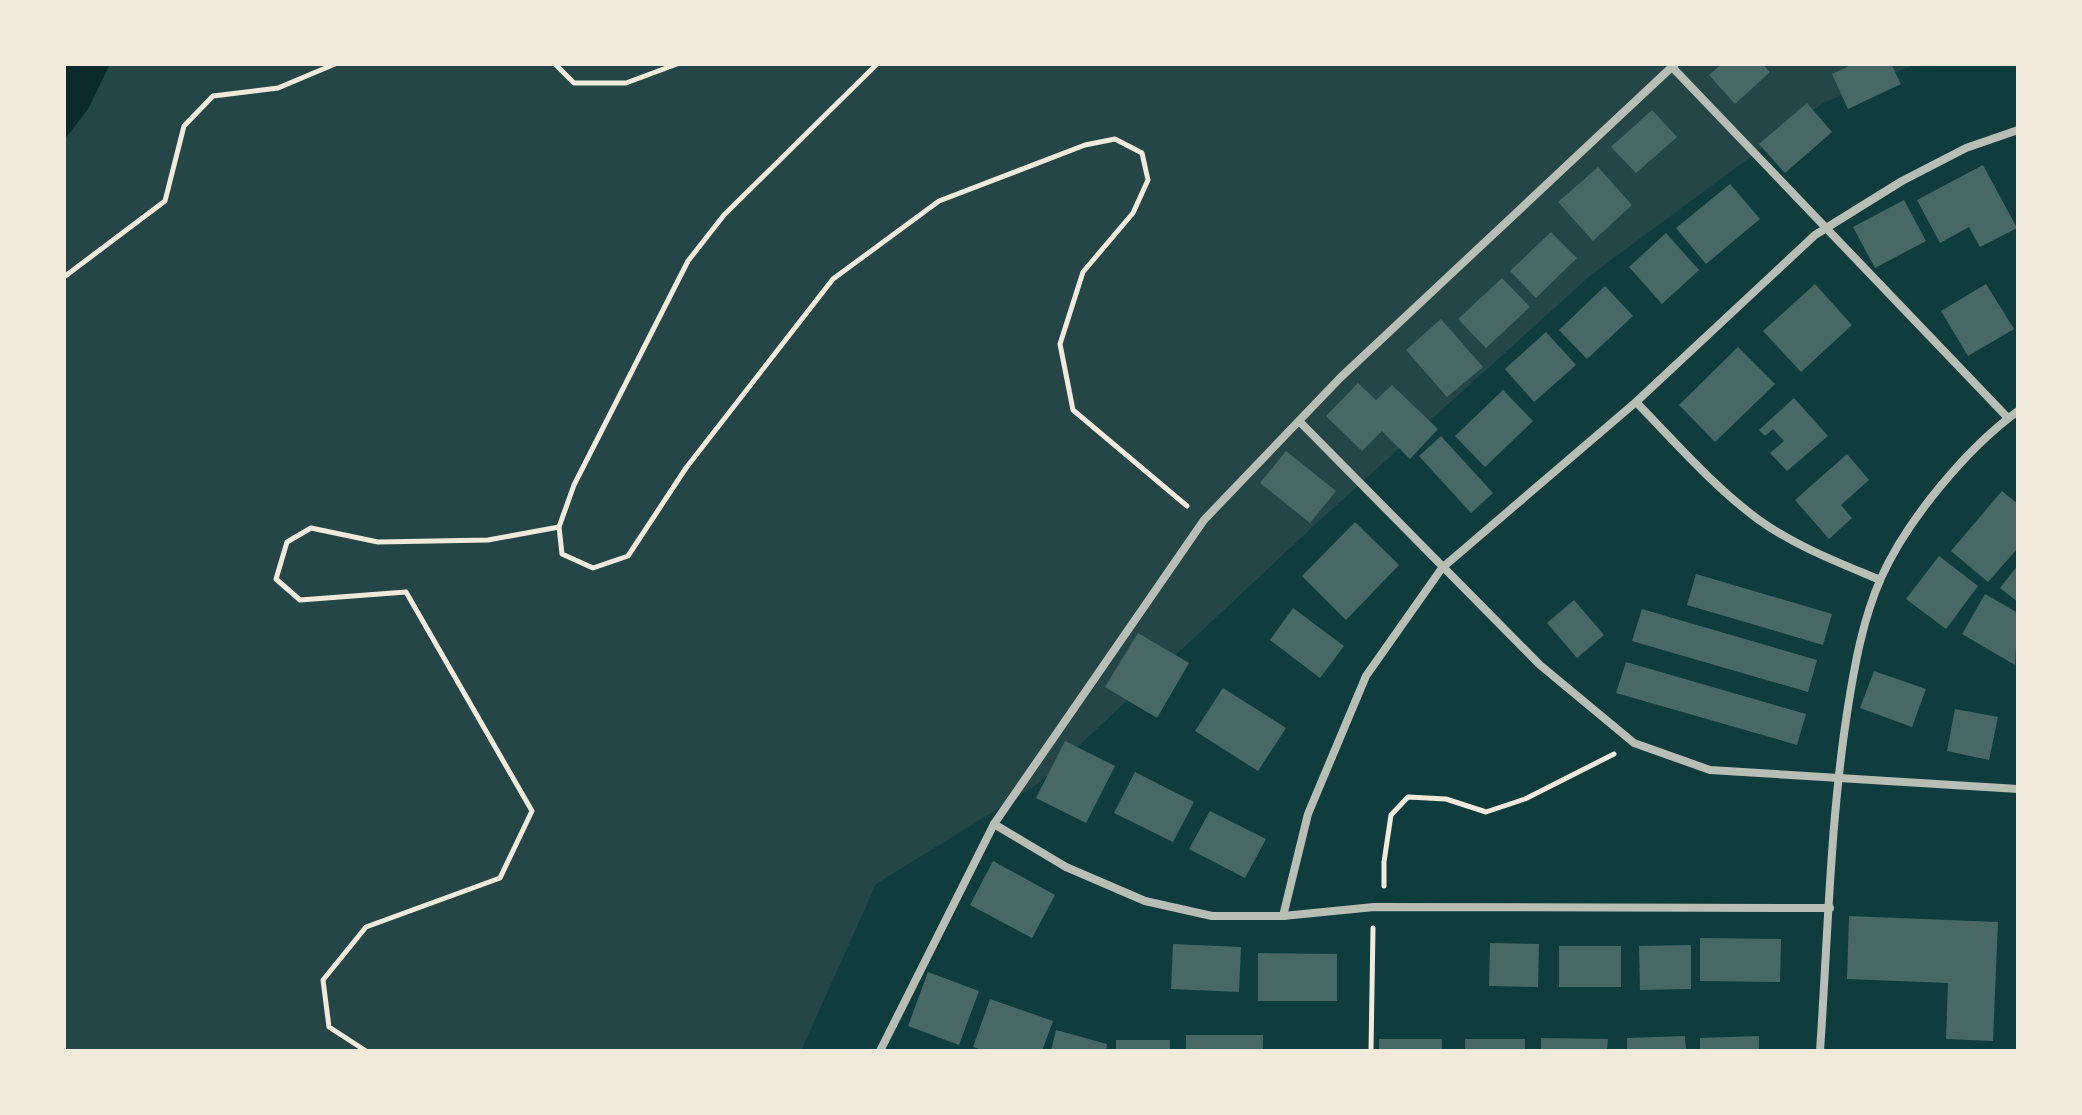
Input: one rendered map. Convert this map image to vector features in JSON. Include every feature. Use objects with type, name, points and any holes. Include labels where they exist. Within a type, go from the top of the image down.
[{"type":"street","points":[[880,1051],[994,824],[1204,520],[1340,378],[1673,65],[2008,418]]},
{"type":"street","points":[[1283,916],[1308,814],[1366,676],[1442,568],[1636,402],[1825,228],[1902,181],[1966,148],[2018,130]]},
{"type":"street","points":[[1636,402],[1707,474],[1760,521],[1820,554],[1880,580]]},
{"type":"street","points":[[1820,1051],[1836,779],[1858,646],[1880,580],[1942,482],[2018,411]]},
{"type":"street","points":[[1299,421],[1540,665],[1634,743],[1710,770],[2018,789]]},
{"type":"street","points":[[994,824],[1066,867],[1145,901],[1212,916],[1283,916],[1374,907],[1830,908]]},
{"type":"path","points":[[64,277],[165,201],[184,126],[213,96],[278,88],[335,64]]},
{"type":"path","points":[[555,64],[574,83],[626,83],[677,64]]},
{"type":"path","points":[[877,64],[724,215],[688,261],[574,485],[559,527],[562,554],[593,568],[628,556],[686,468],[833,279],[939,201],[1085,145],[1115,139],[1142,153],[1148,180],[1133,213],[1083,272],[1060,344],[1073,410],[1204,520]]},
{"type":"path","points":[[366,1051],[329,1027],[323,980],[366,927],[500,878],[532,811],[406,592],[300,600],[276,579],[287,542],[311,528],[378,542],[488,540],[559,527]]},
{"type":"path","points":[[1385,907],[1384,862],[1391,815],[1408,797],[1446,799],[1486,812],[1525,799],[1634,743]]},
{"type":"path","points":[[1371,1051],[1374,907]]},
{"type":"shaded area","points":[[64,64],[1916,64],[1823,103],[1591,275],[1319,521],[1038,784],[876,884],[801,1051],[64,1051]]},
{"type":"shaded area","points":[[64,64],[110,64],[88,109],[64,140]]},
{"type":"building","points":[[1722,64],[1762,64],[1770,72],[1735,104],[1709,75]]},
{"type":"building","points":[[1853,64],[1891,64],[1901,84],[1848,109],[1832,74]]},
{"type":"building","points":[[1807,103],[1832,132],[1785,173],[1759,144]]},
{"type":"building","points":[[1652,110],[1677,137],[1636,173],[1611,147]]},
{"type":"building","points":[[1983,165],[2017,228],[1980,247],[1969,227],[1940,243],[1917,200]]},
{"type":"building","points":[[1598,167],[1632,205],[1593,241],[1558,202]]},
{"type":"building","points":[[1730,184],[1760,219],[1706,264],[1676,228]]},
{"type":"building","points":[[1904,200],[1926,241],[1875,268],[1853,227]]},
{"type":"building","points":[[1551,232],[1577,258],[1536,298],[1510,271]]},
{"type":"building","points":[[1666,233],[1699,270],[1662,304],[1629,267]]},
{"type":"building","points":[[1502,278],[1530,307],[1486,348],[1458,319]]},
{"type":"building","points":[[1815,284],[1852,325],[1801,372],[1763,331]]},
{"type":"building","points":[[1986,284],[2014,329],[1968,356],[1941,311]]},
{"type":"building","points":[[1605,286],[1633,316],[1587,359],[1559,330]]},
{"type":"building","points":[[1441,319],[1483,367],[1447,397],[1406,350]]},
{"type":"building","points":[[1546,332],[1576,365],[1534,402],[1505,369]]},
{"type":"building","points":[[1738,347],[1775,384],[1715,442],[1679,405]]},
{"type":"building","points":[[1358,383],[1376,400],[1392,385],[1438,429],[1410,459],[1382,431],[1362,451],[1326,416]]},
{"type":"building","points":[[1503,390],[1533,421],[1485,467],[1455,436]]},
{"type":"building","points":[[1794,398],[1828,436],[1787,471],[1770,453],[1784,441],[1773,429],[1765,436],[1759,430]]},
{"type":"building","points":[[1441,436],[1493,493],[1471,513],[1419,456]]},
{"type":"building","points":[[1286,451],[1336,491],[1310,523],[1260,483]]},
{"type":"building","points":[[1847,454],[1869,480],[1841,505],[1852,518],[1829,539],[1795,500]]},
{"type":"building","points":[[2002,491],[2018,504],[2018,548],[1988,582],[1951,551]]},
{"type":"building","points":[[1355,522],[1399,565],[1346,620],[1302,576]]},
{"type":"building","points":[[1939,556],[1978,586],[1946,629],[1906,599]]},
{"type":"building","points":[[2018,565],[2018,602],[2000,588]]},
{"type":"building","points":[[1696,574],[1832,614],[1823,645],[1687,605]]},
{"type":"building","points":[[1985,594],[2018,613],[2015,665],[1962,634]]},
{"type":"building","points":[[1574,600],[1604,635],[1577,658],[1547,623]]},
{"type":"building","points":[[1293,608],[1344,646],[1320,678],[1270,640]]},
{"type":"building","points":[[1642,609],[1817,660],[1808,692],[1632,641]]},
{"type":"building","points":[[1138,633],[1189,663],[1157,718],[1105,687]]},
{"type":"building","points":[[1626,662],[1806,714],[1797,745],[1616,693]]},
{"type":"building","points":[[1874,671],[1926,689],[1912,727],[1860,708]]},
{"type":"building","points":[[1223,688],[1286,728],[1258,771],[1195,731]]},
{"type":"building","points":[[1955,709],[1998,717],[1989,760],[1947,751]]},
{"type":"building","points":[[1065,741],[1115,766],[1086,823],[1036,798]]},
{"type":"building","points":[[1135,772],[1194,802],[1173,842],[1114,813]]},
{"type":"building","points":[[1210,811],[1266,839],[1245,878],[1189,849]]},
{"type":"building","points":[[993,861],[1055,895],[1032,938],[970,905]]},
{"type":"building","points":[[1849,916],[1998,922],[1993,1041],[1946,1039],[1948,983],[1847,979]]},
{"type":"building","points":[[1700,938],[1781,939],[1780,982],[1700,981]]},
{"type":"building","points":[[1490,943],[1539,944],[1538,987],[1489,986]]},
{"type":"building","points":[[1173,944],[1241,947],[1239,992],[1171,989]]},
{"type":"building","points":[[1691,945],[1691,989],[1640,990],[1639,946]]},
{"type":"building","points":[[1559,946],[1621,946],[1621,987],[1559,987]]},
{"type":"building","points":[[1258,953],[1337,954],[1337,1001],[1258,1001]]},
{"type":"building","points":[[928,972],[979,991],[959,1045],[908,1026]]},
{"type":"building","points":[[990,999],[1053,1021],[1042,1051],[985,1051],[973,1047]]},
{"type":"building","points":[[1056,1030],[1107,1044],[1106,1051],[1051,1051]]},
{"type":"building","points":[[1186,1035],[1263,1035],[1263,1051],[1186,1051]]},
{"type":"building","points":[[1685,1036],[1686,1051],[1627,1051],[1627,1038]]},
{"type":"building","points":[[1759,1036],[1759,1051],[1700,1051],[1700,1038]]},
{"type":"building","points":[[1541,1038],[1608,1039],[1607,1051],[1541,1051]]},
{"type":"building","points":[[1379,1039],[1442,1039],[1442,1051],[1379,1051]]},
{"type":"building","points":[[1465,1039],[1525,1039],[1525,1051],[1465,1051]]},
{"type":"building","points":[[1116,1040],[1170,1040],[1170,1051],[1116,1051]]}]
